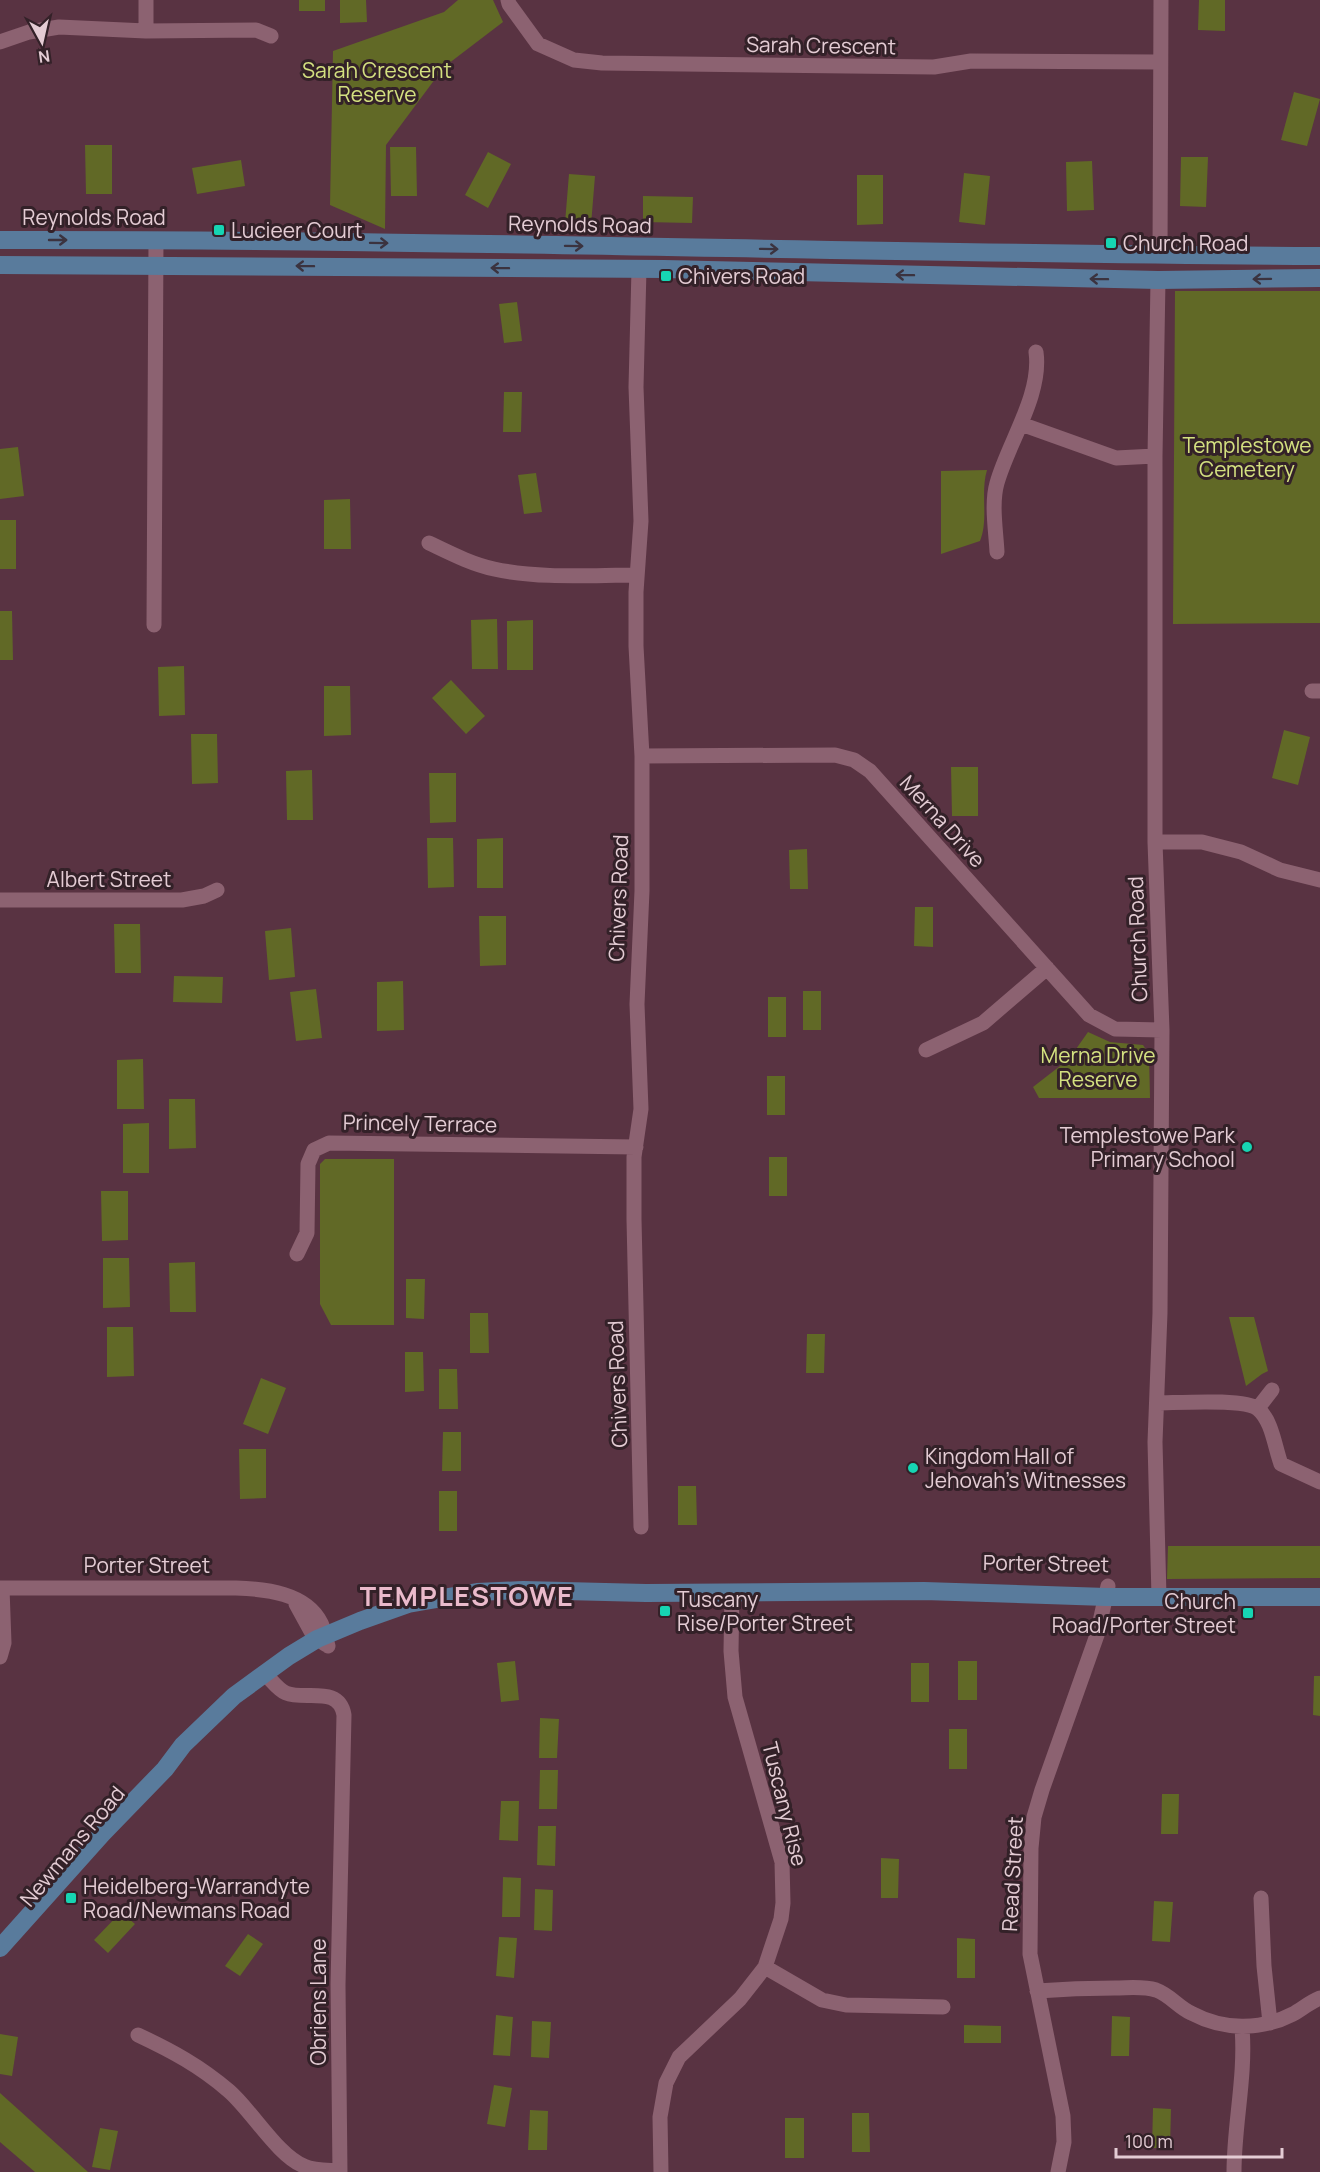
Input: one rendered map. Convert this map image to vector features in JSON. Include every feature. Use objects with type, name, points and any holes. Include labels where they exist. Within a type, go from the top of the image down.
[{"type":"main road","name":"Reynolds Road","points":[[0,240],[156,240],[1320,256]]},
{"type":"main road","points":[[1026,253],[1026,278]]},
{"type":"main road","points":[[1084,254],[1112,266],[1155,268],[1158,280]]},
{"type":"main road","name":"Reynolds Road","points":[[0,265],[639,269],[1158,280],[1320,278]]},
{"type":"main road","name":"Porter Street","points":[[323,1640],[389,1610],[436,1598],[523,1590],[646,1593],[732,1592],[772,1591],[854,1582],[888,1581],[1107,1592],[1320,1589]]},
{"type":"main road","name":"Porter Street","points":[[1159,1592],[1320,1597]]},
{"type":"main road","name":"Newmans Road","points":[[0,1948],[210,1718],[323,1640]]},
{"type":"main road","name":"Newmans Road","points":[[0,1961],[48,1912],[151,1784]]},
{"type":"street","points":[[146,0],[146,31]]},
{"type":"street","name":"Sarah Crescent","points":[[508,0],[508,4],[538,44],[574,60],[593,62],[934,67],[971,61],[1159,62]]},
{"type":"street","points":[[1160,255],[1161,0]]},
{"type":"street","points":[[0,42],[29,32],[59,27],[146,31],[256,30],[271,36]]},
{"type":"street","points":[[154,625],[156,240]]},
{"type":"street","name":"Chivers Road","points":[[639,269],[636,395],[641,520],[637,575],[636,646],[642,756],[642,891],[637,1004],[641,1109],[636,1147],[634,1219],[641,1527]]},
{"type":"street","name":"Church Road","points":[[1158,280],[1155,456],[1155,842],[1162,1030],[1160,1313],[1155,1442],[1159,1592]]},
{"type":"street","points":[[998,552],[995,524],[996,486],[1022,424],[1038,364],[1036,352]]},
{"type":"street","points":[[1022,424],[1116,458],[1155,456]]},
{"type":"street","points":[[429,543],[457,557],[515,572],[537,575],[637,575]]},
{"type":"street","name":"Merna Drive","points":[[642,756],[835,755],[854,760],[870,771],[1089,1016],[1114,1029],[1162,1030]]},
{"type":"street","points":[[1155,842],[1202,842],[1241,852],[1280,870],[1320,880]]},
{"type":"street","name":"Albert Street","points":[[0,900],[182,900],[204,896],[216,890]]},
{"type":"street","points":[[926,1050],[983,1023],[1047,968]]},
{"type":"street","name":"Princely Terrace","points":[[297,1254],[307,1233],[308,1164],[314,1149],[329,1143],[636,1147]]},
{"type":"street","points":[[1258,1408],[1272,1390]]},
{"type":"street","points":[[1157,1403],[1239,1403],[1258,1408],[1268,1422],[1281,1464],[1320,1482]]},
{"type":"street","points":[[0,1657],[4,1643],[1,1588]]},
{"type":"street","name":"Porter Street","points":[[1,1588],[257,1588],[284,1594],[308,1608],[320,1622],[323,1640]]},
{"type":"street","name":"Tuscany Rise","points":[[661,2170],[660,2117],[666,2083],[679,2056],[740,1999],[765,1967],[781,1919],[783,1903],[782,1862],[735,1697],[731,1651],[732,1592]]},
{"type":"street","name":"Read Street","points":[[1058,2172],[1064,2142],[1063,2116],[1030,1954],[1031,1848],[1034,1817],[1097,1635],[1107,1592]]},
{"type":"street","name":"Obriens Lane","points":[[268,1676],[286,1693],[327,1696],[337,1700],[343,1707],[339,1985],[340,2172]]},
{"type":"street","points":[[1261,1898],[1263,1966],[1270,2023]]},
{"type":"street","points":[[765,1967],[822,2000],[846,2005],[943,2007]]},
{"type":"street","points":[[1036,1991],[1074,1988],[1146,1988],[1158,1991],[1188,2012],[1211,2022],[1242,2028],[1270,2023],[1293,2014],[1320,1998]]},
{"type":"street","points":[[1234,2172],[1244,2052],[1242,2028]]},
{"type":"street","points":[[138,2035],[183,2056],[213,2077],[251,2112],[283,2152],[294,2161],[304,2167],[340,2172]]},
{"type":"green space","points":[[299,0],[325,0],[325,11],[299,11]]},
{"type":"green space","points":[[340,0],[366,0],[367,22],[340,23]]},
{"type":"green space","name":"Sarah Crescent Reserve","points":[[458,0],[493,0],[503,22],[444,67],[386,145],[385,229],[330,205],[333,51],[444,12]]},
{"type":"green space","points":[[1199,0],[1225,0],[1225,31],[1198,30]]},
{"type":"green space","points":[[1294,92],[1320,99],[1307,146],[1281,140]]},
{"type":"green space","points":[[85,145],[112,145],[112,194],[86,194]]},
{"type":"green space","points":[[390,147],[416,147],[417,196],[391,196]]},
{"type":"green space","points":[[488,152],[511,164],[488,208],[465,195]]},
{"type":"green space","points":[[1181,157],[1208,157],[1206,207],[1180,206]]},
{"type":"green space","points":[[241,160],[245,186],[197,194],[192,168]]},
{"type":"green space","points":[[1092,161],[1094,210],[1067,211],[1066,162]]},
{"type":"green space","points":[[964,173],[990,176],[985,225],[959,222]]},
{"type":"green space","points":[[569,174],[595,176],[591,225],[565,223]]},
{"type":"green space","points":[[857,175],[883,175],[883,224],[857,225]]},
{"type":"green space","points":[[643,196],[693,197],[692,223],[643,222]]},
{"type":"green space","name":"Templestowe Cemetery","points":[[1175,291],[1320,291],[1320,623],[1173,624]]},
{"type":"green space","points":[[517,302],[522,341],[504,343],[499,304]]},
{"type":"green space","points":[[504,392],[522,392],[521,432],[503,432]]},
{"type":"green space","points":[[18,447],[24,496],[0,499],[0,449]]},
{"type":"green space","points":[[987,470],[984,488],[984,524],[980,541],[941,554],[941,471]]},
{"type":"green space","points":[[536,473],[542,512],[524,514],[518,475]]},
{"type":"green space","points":[[350,499],[351,549],[324,549],[324,500]]},
{"type":"green space","points":[[0,520],[16,520],[16,569],[0,569]]},
{"type":"green space","points":[[0,611],[12,611],[13,660],[0,660]]},
{"type":"green space","points":[[497,619],[498,669],[472,669],[471,620]]},
{"type":"green space","points":[[533,620],[533,670],[507,670],[507,621]]},
{"type":"green space","points":[[184,666],[185,715],[159,716],[158,667]]},
{"type":"green space","points":[[451,680],[485,716],[466,734],[432,698]]},
{"type":"green space","points":[[324,686],[350,686],[351,735],[324,736]]},
{"type":"green space","points":[[1284,730],[1310,737],[1298,785],[1272,778]]},
{"type":"green space","points":[[191,734],[217,734],[218,783],[192,784]]},
{"type":"green space","points":[[951,767],[978,767],[978,816],[952,816]]},
{"type":"green space","points":[[312,770],[313,820],[287,820],[286,771]]},
{"type":"green space","points":[[429,773],[456,773],[456,822],[430,823]]},
{"type":"green space","points":[[427,838],[453,838],[454,887],[428,888]]},
{"type":"green space","points":[[503,838],[503,888],[477,888],[477,839]]},
{"type":"green space","points":[[807,849],[808,889],[790,889],[789,850]]},
{"type":"green space","points":[[915,907],[933,907],[933,947],[914,946]]},
{"type":"green space","points":[[479,916],[506,916],[506,965],[480,966]]},
{"type":"green space","points":[[114,924],[140,924],[141,973],[115,973]]},
{"type":"green space","points":[[291,928],[295,977],[269,980],[265,931]]},
{"type":"green space","points":[[174,976],[223,977],[222,1003],[173,1002]]},
{"type":"green space","points":[[403,981],[404,1030],[377,1031],[377,982]]},
{"type":"green space","points":[[316,989],[322,1038],[296,1041],[290,992]]},
{"type":"green space","points":[[803,991],[821,991],[821,1030],[803,1030]]},
{"type":"green space","points":[[768,997],[786,997],[786,1037],[768,1037]]},
{"type":"green space","name":"Merna Drive Reserve","points":[[1088,1032],[1110,1042],[1143,1045],[1149,1054],[1150,1098],[1039,1098],[1033,1087],[1069,1059]]},
{"type":"green space","points":[[143,1059],[144,1109],[117,1109],[117,1060]]},
{"type":"green space","points":[[767,1076],[785,1076],[785,1115],[767,1115]]},
{"type":"green space","points":[[169,1099],[195,1099],[196,1148],[169,1149]]},
{"type":"green space","points":[[149,1123],[149,1173],[123,1173],[123,1124]]},
{"type":"green space","points":[[769,1157],[787,1157],[787,1196],[769,1196]]},
{"type":"green space","points":[[325,1159],[394,1159],[394,1325],[331,1325],[320,1304],[320,1164]]},
{"type":"green space","points":[[101,1191],[128,1191],[128,1240],[102,1241]]},
{"type":"green space","points":[[103,1258],[129,1258],[130,1307],[103,1308]]},
{"type":"green space","points":[[195,1262],[196,1312],[170,1312],[169,1263]]},
{"type":"green space","points":[[406,1279],[425,1279],[424,1319],[406,1318]]},
{"type":"green space","points":[[470,1313],[488,1313],[489,1353],[470,1353]]},
{"type":"green space","points":[[1229,1317],[1254,1317],[1268,1371],[1246,1386]]},
{"type":"green space","points":[[107,1327],[133,1327],[134,1376],[107,1377]]},
{"type":"green space","points":[[807,1334],[825,1334],[824,1373],[806,1373]]},
{"type":"green space","points":[[405,1352],[423,1352],[424,1391],[405,1392]]},
{"type":"green space","points":[[439,1369],[457,1369],[458,1409],[439,1409]]},
{"type":"green space","points":[[261,1378],[286,1388],[268,1434],[243,1424]]},
{"type":"green space","points":[[443,1432],[461,1432],[461,1471],[442,1471]]},
{"type":"green space","points":[[239,1449],[266,1449],[266,1498],[240,1499]]},
{"type":"green space","points":[[678,1486],[696,1486],[697,1525],[678,1525]]},
{"type":"green space","points":[[439,1491],[457,1491],[457,1531],[439,1531]]},
{"type":"green space","points":[[1168,1546],[1320,1546],[1320,1578],[1167,1579]]},
{"type":"green space","points":[[515,1661],[519,1700],[501,1702],[497,1663]]},
{"type":"green space","points":[[958,1661],[977,1661],[977,1700],[958,1700]]},
{"type":"green space","points":[[911,1663],[929,1663],[929,1702],[911,1702]]},
{"type":"green space","points":[[1314,1676],[1320,1676],[1320,1716],[1313,1715]]},
{"type":"green space","points":[[540,1718],[559,1719],[557,1758],[539,1758]]},
{"type":"green space","points":[[949,1729],[967,1729],[967,1769],[949,1769]]},
{"type":"green space","points":[[540,1770],[558,1770],[557,1809],[539,1809]]},
{"type":"green space","points":[[1162,1794],[1179,1794],[1178,1834],[1161,1834]]},
{"type":"green space","points":[[501,1801],[519,1801],[518,1841],[499,1840]]},
{"type":"green space","points":[[538,1826],[556,1826],[555,1866],[537,1865]]},
{"type":"green space","points":[[881,1858],[899,1859],[898,1898],[881,1898]]},
{"type":"green space","points":[[503,1877],[521,1878],[520,1917],[502,1917]]},
{"type":"green space","points":[[535,1889],[553,1890],[552,1931],[534,1930]]},
{"type":"green space","points":[[1154,1901],[1173,1902],[1170,1942],[1152,1941]]},
{"type":"green space","points":[[121,1912],[135,1924],[108,1953],[94,1940]]},
{"type":"green space","points":[[248,1934],[263,1944],[240,1976],[225,1966]]},
{"type":"green space","points":[[499,1937],[517,1938],[514,1978],[496,1976]]},
{"type":"green space","points":[[957,1938],[975,1939],[975,1978],[957,1978]]},
{"type":"green space","points":[[496,2015],[513,2017],[510,2056],[493,2055]]},
{"type":"green space","points":[[1112,2016],[1130,2017],[1129,2056],[1111,2056]]},
{"type":"green space","points":[[532,2021],[551,2022],[549,2058],[531,2057]]},
{"type":"green space","points":[[964,2025],[1001,2026],[1001,2043],[964,2043]]},
{"type":"green space","points":[[0,2034],[18,2037],[12,2076],[0,2074]]},
{"type":"green space","points":[[494,2085],[512,2088],[505,2127],[487,2124]]},
{"type":"green space","points":[[0,2093],[88,2172],[35,2172],[0,2142]]},
{"type":"green space","points":[[1153,2108],[1171,2109],[1170,2148],[1152,2148]]},
{"type":"green space","points":[[530,2110],[548,2111],[547,2150],[528,2150]]},
{"type":"green space","points":[[852,2113],[869,2113],[870,2152],[852,2152]]},
{"type":"green space","points":[[785,2118],[804,2118],[804,2158],[785,2158]]},
{"type":"green space","points":[[100,2128],[118,2131],[110,2170],[92,2167]]},
{"type":"place","name":"Lucieer Court","points":[[219,230]]},
{"type":"place","name":"Church Road","points":[[1111,243]]},
{"type":"place","name":"Chivers Road","points":[[666,276]]},
{"type":"place","name":"Templestowe Park Primary School","points":[[1247,1147]]},
{"type":"place","name":"Kingdom Hall of Jehovah's Witnesses","points":[[913,1468]]},
{"type":"place","name":"Tuscany Rise/Porter Street","points":[[665,1611]]},
{"type":"place","name":"Church Road/Porter Street","points":[[1248,1613]]},
{"type":"place","name":"Heidelberg-Warrandyte Road/Newmans Road","points":[[71,1898]]},
{"type":"district","name":"TEMPLESTOWE","points":[[467,1595]]}]
